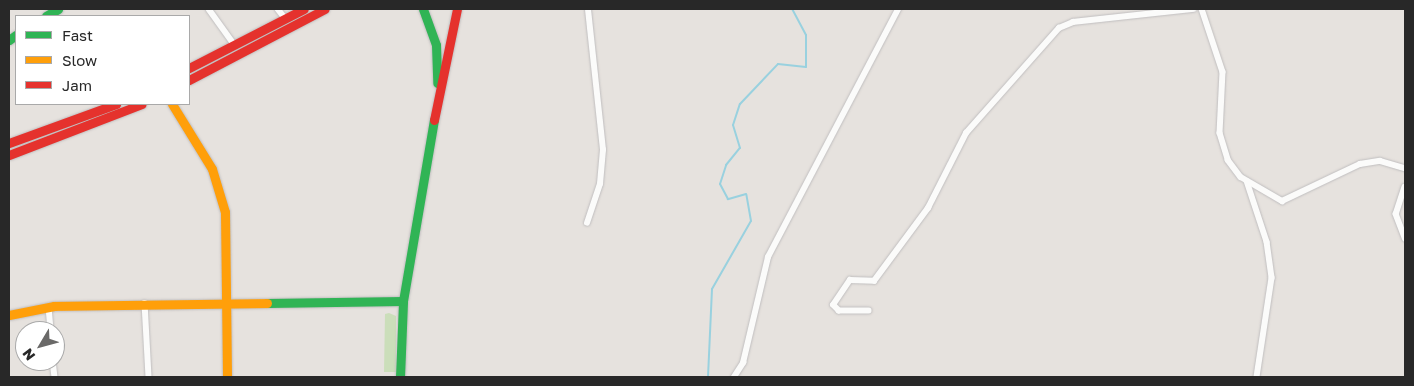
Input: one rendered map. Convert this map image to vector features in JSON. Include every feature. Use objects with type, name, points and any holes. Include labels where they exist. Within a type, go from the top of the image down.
[{"type":"main road","points":[[190,67],[304,9]]},
{"type":"main road","points":[[190,79],[325,9]]},
{"type":"main road","points":[[423,9],[436,45],[437,100]]},
{"type":"main road","points":[[400,377],[403,301],[437,100],[457,9]]},
{"type":"main road","points":[[9,143],[113,105]]},
{"type":"main road","points":[[9,156],[139,105]]},
{"type":"main road","points":[[173,105],[199,145],[221,194],[228,304],[227,377]]},
{"type":"main road","points":[[9,315],[49,306],[145,303],[228,304],[403,301]]},
{"type":"street","points":[[209,9],[234,44]]},
{"type":"street","points":[[278,9],[285,18]]},
{"type":"street","points":[[587,223],[600,184],[603,150],[588,9]]},
{"type":"street","points":[[734,377],[743,362],[768,256],[898,9]]},
{"type":"street","points":[[869,312],[839,311],[834,305],[850,280],[874,281],[906,233],[924,214],[966,133],[1059,28],[1073,22],[1193,9]]},
{"type":"street","points":[[1202,9],[1223,72],[1220,133],[1228,160],[1247,181],[1282,201],[1360,164],[1380,161],[1405,168]]},
{"type":"street","points":[[1247,181],[1267,242],[1272,278],[1258,377]]},
{"type":"street","points":[[1405,187],[1396,214],[1405,238]]},
{"type":"street","points":[[145,303],[149,377]]},
{"type":"street","points":[[49,306],[50,321]]},
{"type":"green space","points":[[389,313],[396,316],[396,372],[384,372],[385,314]]},
{"type":"waterway","points":[[708,377],[712,289],[751,221],[746,194],[728,199],[720,184],[726,165],[740,148],[733,125],[740,104],[778,64],[806,67],[806,35],[792,9]]},
{"type":"traffic: fast","points":[[48,15],[58,9]]},
{"type":"traffic: fast","points":[[423,9],[436,45],[437,83]]},
{"type":"traffic: fast","points":[[9,40],[15,36]]},
{"type":"traffic: fast","points":[[400,377],[403,301],[434,120]]},
{"type":"traffic: fast","points":[[267,303],[403,301]]},
{"type":"traffic: slow","points":[[173,105],[212,169],[225,212],[227,377]]},
{"type":"traffic: slow","points":[[9,315],[54,306],[267,303]]},
{"type":"traffic: jam","points":[[190,67],[304,9]]},
{"type":"traffic: jam","points":[[190,79],[325,9]]},
{"type":"traffic: jam","points":[[434,120],[457,9]]},
{"type":"traffic: jam","points":[[9,143],[113,105]]},
{"type":"traffic: jam","points":[[9,155],[139,105]]}]
